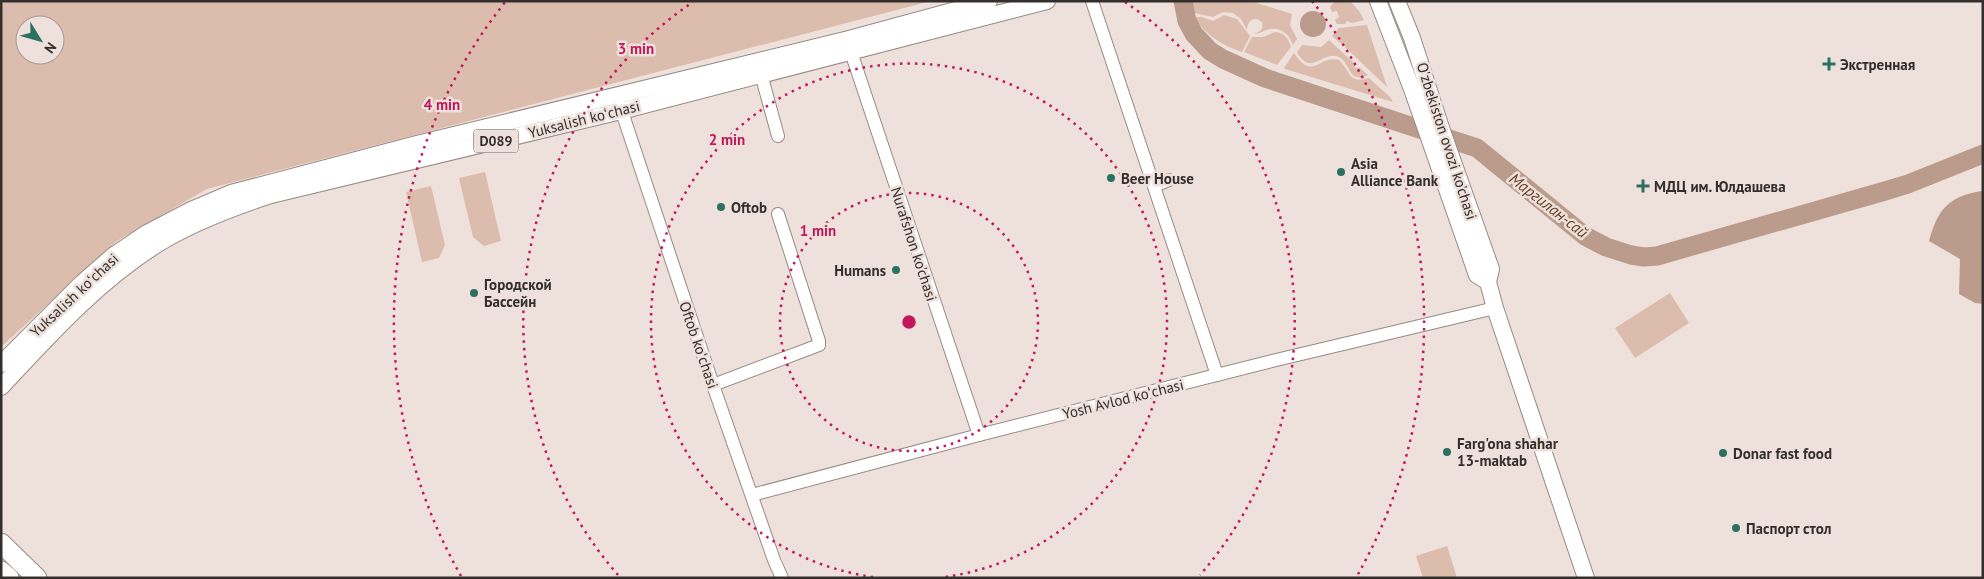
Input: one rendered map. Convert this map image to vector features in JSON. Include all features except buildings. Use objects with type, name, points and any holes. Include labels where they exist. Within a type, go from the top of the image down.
[{"type":"highway","points":[[1,542],[37,578]]},
{"type":"highway","points":[[1,571],[8,578]]},
{"type":"main road","name":"Yuksalish koʻchasi","points":[[1,387],[70,314],[123,268],[156,245],[198,223],[271,195],[619,103],[989,1]]},
{"type":"main road","name":"Yuksalish koʻchasi","points":[[1,364],[82,283],[113,256],[147,233],[190,210],[231,194],[266,183],[619,103],[760,74],[1047,1]]},
{"type":"main road","name":"O'zbekiston ovozi ko'chasi","points":[[1378,1],[1385,15],[1477,275],[1488,282]]},
{"type":"main road","name":"O'zbekiston ovozi ko'chasi","points":[[1398,1],[1490,269],[1488,282],[1495,308],[1586,578]]},
{"type":"main road","points":[[1407,1],[1412,38]]},
{"type":"street","points":[[1092,1],[1217,375]]},
{"type":"street","name":"Nurafshon ko'chasi","points":[[851,52],[978,435]]},
{"type":"street","points":[[760,74],[778,136]]},
{"type":"street","name":"Oftob koʻchasi","points":[[619,103],[713,386],[782,578]]},
{"type":"street","points":[[1154,186],[1169,180]]},
{"type":"street","points":[[713,386],[819,345],[778,214]]},
{"type":"street","name":"Yosh Avlod koʻchasi","points":[[752,495],[978,435],[1495,308]]},
{"type":"shaded area","points":[[1,1],[931,1],[207,189],[117,241],[1,347]]},
{"type":"shaded area","points":[[1191,1],[1251,1],[1292,14],[1290,25],[1297,39],[1293,45],[1290,38],[1278,29],[1254,34],[1261,30],[1262,22],[1256,19],[1252,20],[1248,24],[1247,30],[1241,19],[1233,13],[1223,12],[1213,17],[1194,13]]},
{"type":"shaded area","points":[[1335,1],[1350,1],[1364,20],[1352,23],[1347,21],[1345,24],[1337,24],[1335,20],[1339,17],[1337,11],[1332,12],[1330,7]]},
{"type":"shaded area","points":[[1313,11],[1322,15],[1326,24],[1322,33],[1313,37],[1304,33],[1300,24],[1304,15]]},
{"type":"shaded area","points":[[1224,15],[1237,19],[1250,36],[1242,52],[1228,47],[1215,39],[1195,17],[1202,17],[1213,21]]},
{"type":"shaded area","points":[[1367,25],[1387,87],[1344,44],[1332,36],[1339,28]]},
{"type":"shaded area","points":[[1275,32],[1286,36],[1291,47],[1277,65],[1244,52],[1252,37],[1263,37]]},
{"type":"shaded area","points":[[1329,40],[1355,64],[1355,68],[1360,68],[1368,75],[1361,78],[1354,76],[1339,57],[1327,57],[1317,62],[1307,63],[1297,52],[1302,45],[1321,47]]},
{"type":"shaded area","points":[[1294,53],[1306,65],[1311,66],[1326,60],[1339,60],[1353,78],[1369,78],[1393,102],[1285,69]]},
{"type":"shaded area","points":[[485,172],[501,241],[484,246],[473,237],[459,178]]},
{"type":"shaded area","points":[[431,186],[445,245],[439,258],[422,262],[406,192]]},
{"type":"shaded area","points":[[1983,192],[1983,304],[1975,303],[1959,294],[1960,259],[1929,241],[1936,221],[1946,206],[1960,197]]},
{"type":"shaded area","points":[[1670,293],[1689,323],[1635,358],[1615,328]]},
{"type":"shaded area","points":[[1447,546],[1457,578],[1423,578],[1416,556]]},
{"type":"waterway","name":"Маргилан-сай","points":[[1183,1],[1187,21],[1194,34],[1210,51],[1223,59],[1265,78],[1477,148],[1585,236],[1606,247],[1631,255],[1657,256],[1885,191],[1908,184],[1983,154]]},
{"type":"place","name":"Экстренная","points":[[1829,64]]},
{"type":"place","name":"Asia Alliance Bank","points":[[1341,172]]},
{"type":"place","name":"Beer House","points":[[1111,178]]},
{"type":"place","name":"МДЦ им. Юлдашева","points":[[1643,186]]},
{"type":"place","name":"Oftob","points":[[721,207]]},
{"type":"place","name":"Humans","points":[[896,270]]},
{"type":"place","name":"Городской Бассейн","points":[[474,293]]},
{"type":"place","name":"Farg'ona shahar 13-maktab","points":[[1447,452]]},
{"type":"place","name":"Donar fast food","points":[[1723,453]]},
{"type":"place","name":"Паспорт стол","points":[[1736,528]]}]
